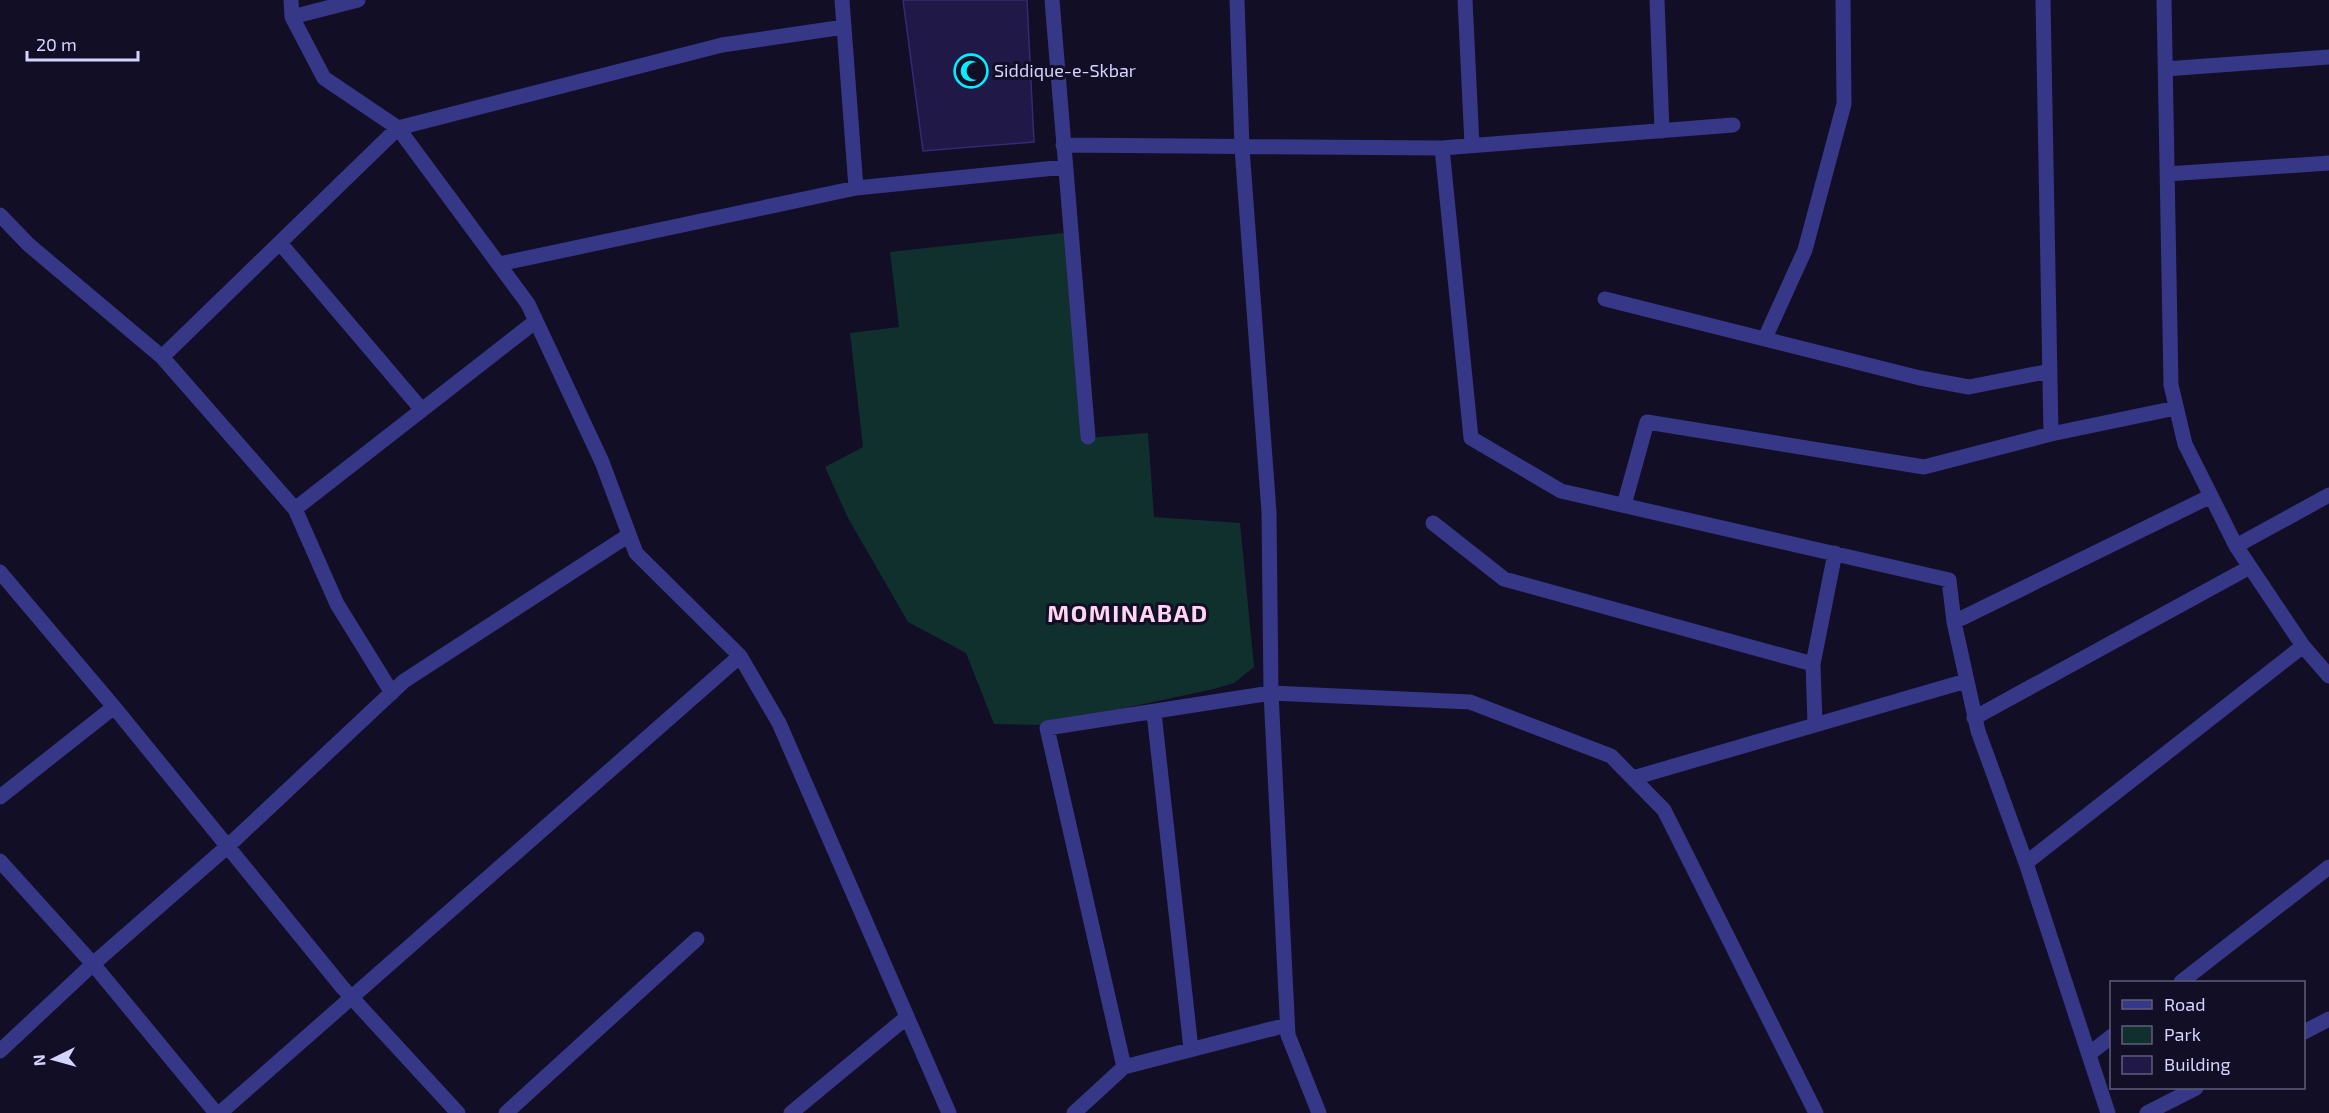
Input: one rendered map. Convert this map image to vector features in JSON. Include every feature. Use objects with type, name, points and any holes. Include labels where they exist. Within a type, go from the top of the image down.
[{"type":"street","points":[[291,0],[292,17],[324,78],[398,128],[528,304],[603,462],[636,553],[740,656],[779,723],[949,1113]]},
{"type":"street","points":[[292,17],[358,0]]},
{"type":"street","points":[[842,0],[856,188]]},
{"type":"street","points":[[1052,0],[1088,437]]},
{"type":"street","points":[[1237,0],[1242,148],[1269,512],[1271,693],[1287,1024],[1288,1035],[1316,1112]]},
{"type":"street","points":[[1465,0],[1472,145]]},
{"type":"street","points":[[1657,0],[1662,131]]},
{"type":"street","points":[[1765,338],[1806,250],[1844,104],[1843,0]]},
{"type":"street","points":[[2043,0],[2051,434]]},
{"type":"street","points":[[2164,0],[2171,385],[2176,408],[2185,444],[2236,546],[2303,646],[2329,676]]},
{"type":"street","points":[[162,357],[398,128],[722,45],[844,27]]},
{"type":"street","points":[[2165,69],[2329,57]]},
{"type":"street","points":[[1063,145],[1442,148],[1733,125]]},
{"type":"street","points":[[1442,148],[1471,438],[1561,491],[1949,580],[1954,622],[1974,718],[2108,1113]]},
{"type":"street","points":[[2167,174],[2329,163]]},
{"type":"street","points":[[499,264],[856,188],[1065,167]]},
{"type":"street","points":[[0,215],[29,245],[162,357],[295,509],[337,604],[392,693]]},
{"type":"street","points":[[280,243],[422,410]]},
{"type":"street","points":[[1605,299],[1920,378],[1969,387],[2050,371]]},
{"type":"street","points":[[295,509],[536,321]]},
{"type":"street","points":[[1624,506],[1647,422],[1924,467],[2051,434],[2176,408]]},
{"type":"street","points":[[2236,546],[2329,495]]},
{"type":"street","points":[[1954,622],[2211,496]]},
{"type":"street","points":[[1433,523],[1504,579],[1813,664]]},
{"type":"street","points":[[0,1052],[93,964],[228,846],[404,681],[629,535]]},
{"type":"street","points":[[1815,725],[1813,664],[1834,553]]},
{"type":"street","points":[[1974,718],[2250,567]]},
{"type":"street","points":[[0,572],[114,707],[351,998],[458,1113]]},
{"type":"street","points":[[2025,863],[2303,646]]},
{"type":"street","points":[[0,861],[93,964],[218,1113],[740,656]]},
{"type":"street","points":[[1633,778],[1966,681]]},
{"type":"street","points":[[1124,1066],[1047,728],[1271,693],[1470,702],[1611,756],[1664,810],[1816,1113]]},
{"type":"street","points":[[0,797],[114,707]]},
{"type":"street","points":[[1154,713],[1191,1049]]},
{"type":"street","points":[[2182,981],[2329,867]]},
{"type":"street","points":[[506,1113],[697,939]]},
{"type":"street","points":[[791,1113],[907,1017]]},
{"type":"street","points":[[2305,1031],[2329,1018]]},
{"type":"street","points":[[1074,1113],[1124,1066],[1287,1024]]},
{"type":"street","points":[[2089,1054],[2110,1038]]},
{"type":"street","points":[[2147,1113],[2194,1089]]},
{"type":"green space","points":[[1072,232],[1087,438],[1148,433],[1154,517],[1240,523],[1254,667],[1234,683],[1214,689],[1046,725],[994,724],[966,653],[908,622],[848,518],[825,467],[863,447],[850,333],[899,327],[890,252]]},
{"type":"building","name":"Siddique-e-Skbar","points":[[903,0],[1027,0],[1034,142],[923,151]]},
{"type":"place","name":"Siddique-e-Skbar","points":[[971,71]]},
{"type":"district","name":"MOMINABAD","points":[[1128,614]]}]
